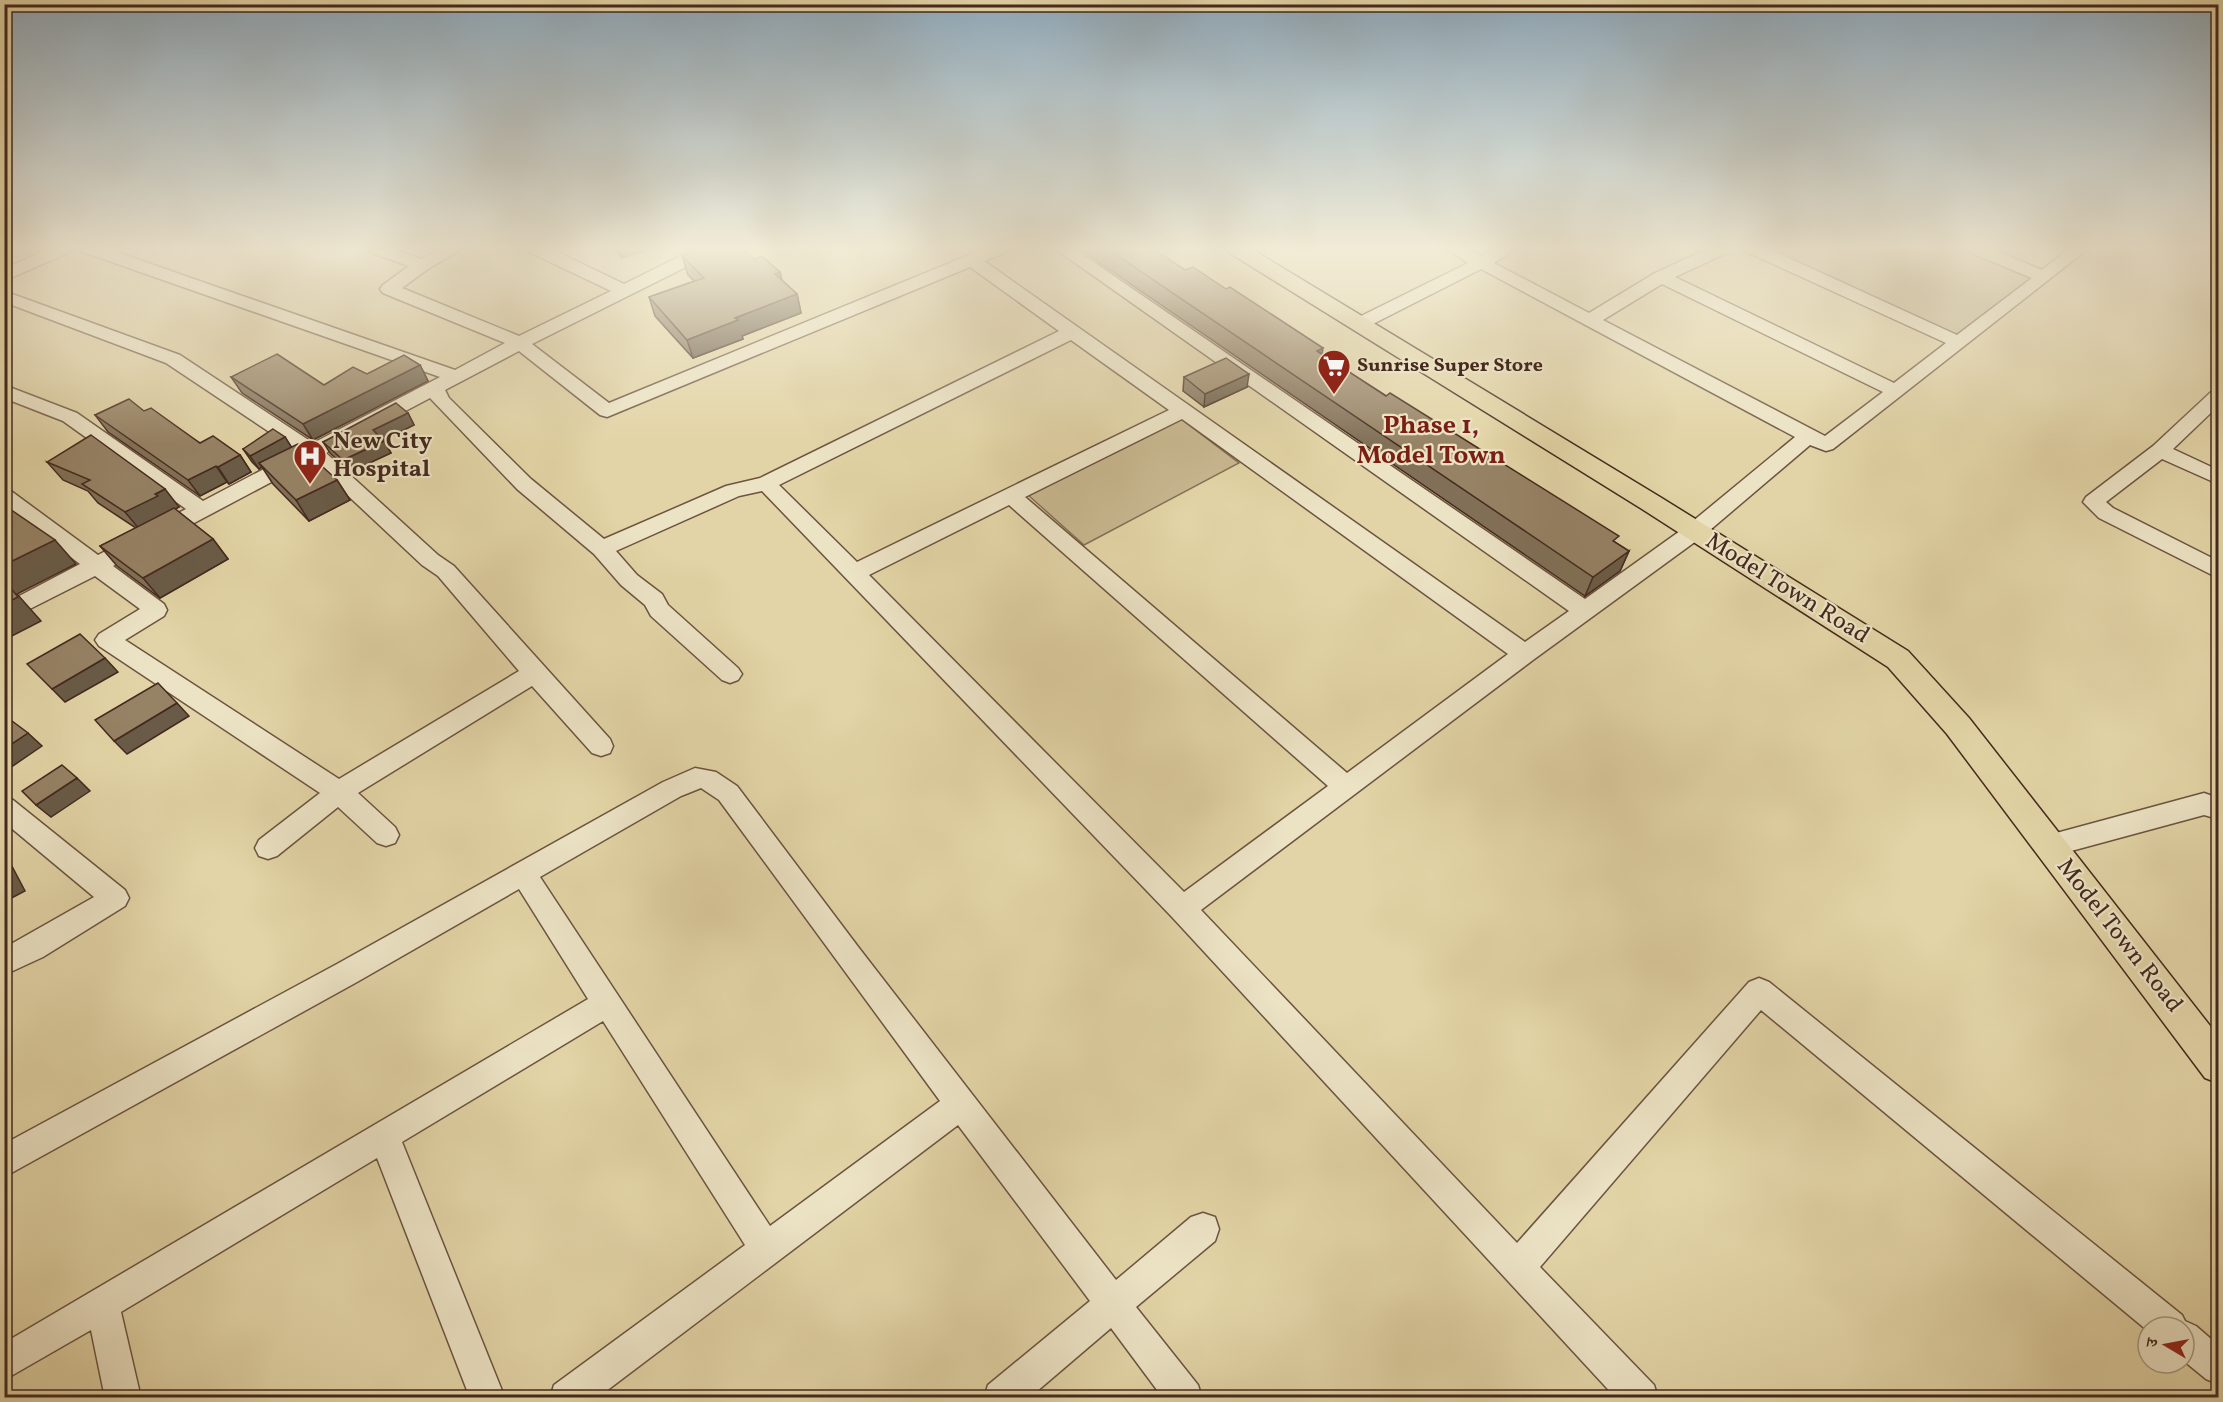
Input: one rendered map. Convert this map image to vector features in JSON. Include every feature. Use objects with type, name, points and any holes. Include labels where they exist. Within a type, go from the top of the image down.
[{"type":"main road","name":"Model Town Road","points":[[1342,313],[1898,659],[1958,726],[2218,1065]]},
{"type":"street","points":[[51,313],[173,359],[314,453],[430,560],[446,571],[601,746]]},
{"type":"street","points":[[276,313],[457,377]]},
{"type":"street","points":[[447,313],[520,344],[607,411],[842,313]]},
{"type":"street","points":[[4,614],[581,313]]},
{"type":"street","points":[[1046,313],[1526,654]]},
{"type":"street","points":[[1156,313],[1585,611]]},
{"type":"street","points":[[1359,324],[1380,313]]},
{"type":"street","points":[[1577,313],[1826,445],[1995,313]]},
{"type":"street","points":[[1590,320],[1601,313]]},
{"type":"street","points":[[1736,313],[1896,391]]},
{"type":"street","points":[[1896,313],[1958,342]]},
{"type":"street","points":[[602,549],[733,491],[766,483],[1072,332]]},
{"type":"street","points":[[435,388],[440,400],[524,484],[602,549],[630,580],[654,600],[659,610],[730,674]]},
{"type":"street","points":[[4,391],[70,417],[203,511]]},
{"type":"street","points":[[2218,397],[2160,450],[2093,502],[2106,513],[2218,570]]},
{"type":"street","points":[[854,573],[1183,411]]},
{"type":"street","points":[[1182,909],[1695,531],[1809,435]]},
{"type":"street","points":[[2160,450],[2218,478]]},
{"type":"street","points":[[766,483],[1182,909],[1641,1398]]},
{"type":"street","points":[[4,496],[156,610],[107,640],[339,792],[387,835]]},
{"type":"street","points":[[1012,496],[1346,787]]},
{"type":"street","points":[[268,848],[339,792],[534,673]]},
{"type":"street","points":[[4,1161],[347,973],[692,779],[703,777],[713,780],[728,793],[1185,1398]]},
{"type":"street","points":[[2049,846],[2204,804],[2217,807]]},
{"type":"street","points":[[4,807],[115,898],[33,948],[4,962]]},
{"type":"street","points":[[523,873],[766,1249]]},
{"type":"street","points":[[1518,1267],[1759,991],[2155,1315]]},
{"type":"street","points":[[4,1363],[607,1003]]},
{"type":"street","points":[[567,1398],[962,1104]]},
{"type":"street","points":[[384,1136],[488,1398]]},
{"type":"street","points":[[1001,1398],[1203,1228]]},
{"type":"street","points":[[103,1305],[123,1398]]},
{"type":"street","points":[[2196,1348],[2218,1367]]},
{"type":"shaded area","points":[[1896,313],[1995,313],[1958,342]]},
{"type":"shaded area","points":[[1181,419],[1239,463],[1084,545],[1028,495]]},
{"type":"building","points":[[664,313],[747,313],[735,318],[738,320],[687,340]]},
{"type":"building","points":[[1203,313],[1270,313],[1323,348],[1317,351],[1386,396],[1390,393],[1619,536],[1613,541],[1629,551],[1593,577]]},
{"type":"building","points":[[277,354],[324,385],[353,367],[367,374],[404,355],[420,365],[303,424],[231,377]]},
{"type":"building","points":[[1226,358],[1249,374],[1205,394],[1184,377]]},
{"type":"building","points":[[129,399],[144,411],[151,408],[200,443],[213,436],[240,455],[188,480],[95,415]]},
{"type":"building","points":[[396,403],[408,413],[373,430],[384,441],[343,460],[323,442]]},
{"type":"building","points":[[273,429],[285,437],[250,456],[243,449]]},
{"type":"building","points":[[91,435],[165,489],[155,494],[158,496],[125,512],[82,484],[90,480],[47,462]]},
{"type":"building","points":[[298,444],[337,480],[296,500],[259,463]]},
{"type":"building","points":[[4,505],[55,540],[4,565]]},
{"type":"building","points":[[174,508],[213,539],[143,578],[100,546]]},
{"type":"building","points":[[9,586],[18,597],[4,604],[4,589]]},
{"type":"building","points":[[80,634],[105,658],[52,689],[27,664]]},
{"type":"building","points":[[158,683],[177,703],[114,741],[95,720]]},
{"type":"building","points":[[8,718],[28,733],[4,749],[4,721]]},
{"type":"building","points":[[62,765],[77,778],[36,805],[22,791]]},
{"type":"place","name":"Sunrise Super Store","points":[[1334,395]]},
{"type":"place","name":"New City Hospital","points":[[310,485]]},
{"type":"district","name":"Phase 1, Model Town","points":[[1431,441]]}]
